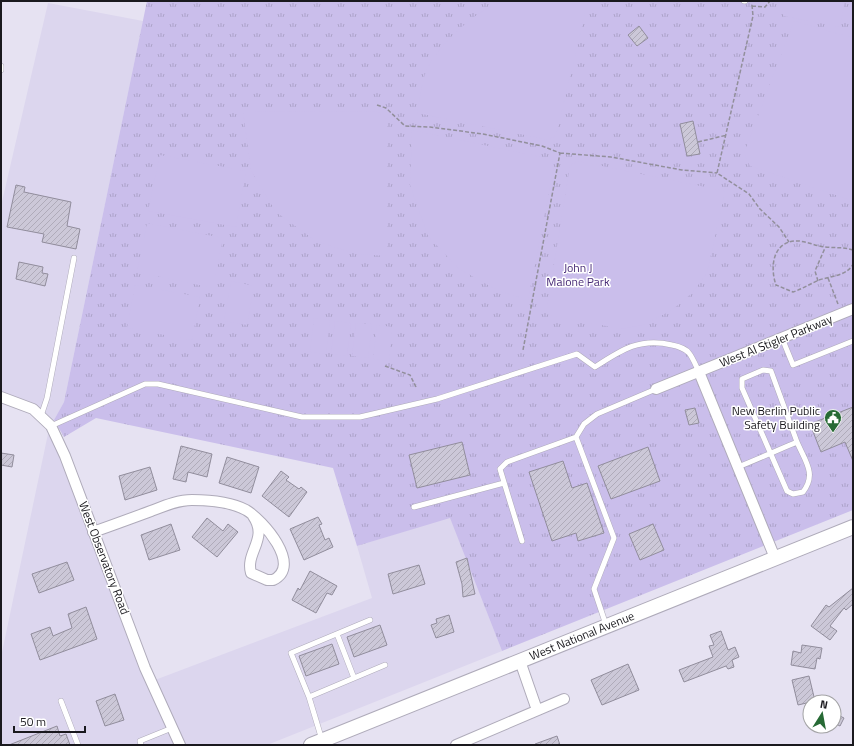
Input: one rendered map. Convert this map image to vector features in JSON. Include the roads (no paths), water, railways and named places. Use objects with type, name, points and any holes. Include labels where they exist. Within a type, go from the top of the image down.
[{"type":"main road","name":"West National Avenue","points":[[316,743],[853,527]]},
{"type":"street","name":"West Al Stigler Parkway","points":[[656,389],[853,309]]},
{"type":"street","points":[[700,372],[775,558]]},
{"type":"street","name":"West Observatory Road","points":[[1,396],[26,406],[51,426],[145,668],[180,745]]},
{"type":"street","points":[[93,532],[182,500],[206,500],[221,503],[246,510],[264,525],[279,547],[284,558],[282,573],[273,580],[266,580],[251,573],[251,562],[260,532],[259,524],[253,516]]},
{"type":"street","points":[[520,660],[537,710]]},
{"type":"street","points":[[456,745],[564,700]]},
{"type":"lane","points":[[40,416],[47,398],[74,258]]},
{"type":"lane","points":[[782,338],[793,365],[853,341]]},
{"type":"lane","points":[[51,426],[145,384],[158,384],[302,417],[360,418],[436,399],[577,354],[595,366],[630,346],[643,343],[660,342],[676,346],[688,352],[700,372]]},
{"type":"lane","points":[[763,370],[771,371],[798,442],[810,474],[810,484],[803,492],[793,494],[787,491],[770,453],[742,388],[742,379],[763,370]]},
{"type":"lane","points":[[522,541],[500,469],[507,462],[576,437],[584,424],[597,414],[656,389]]},
{"type":"lane","points":[[576,437],[614,538],[594,589],[607,626]]},
{"type":"lane","points":[[738,467],[798,442]]},
{"type":"lane","points":[[414,508],[504,483]]},
{"type":"lane","points":[[316,743],[308,697],[291,653],[370,620]]},
{"type":"lane","points":[[337,634],[354,678]]},
{"type":"lane","points":[[308,697],[385,665]]},
{"type":"lane","points":[[61,701],[78,745]]},
{"type":"lane","points":[[141,745],[140,741],[172,728]]},
{"type":"place","name":"New Berlin Public Safety Building","points":[[833,433]]},
{"type":"park label","name":"John J Malone Park","points":[[578,275]]}]
